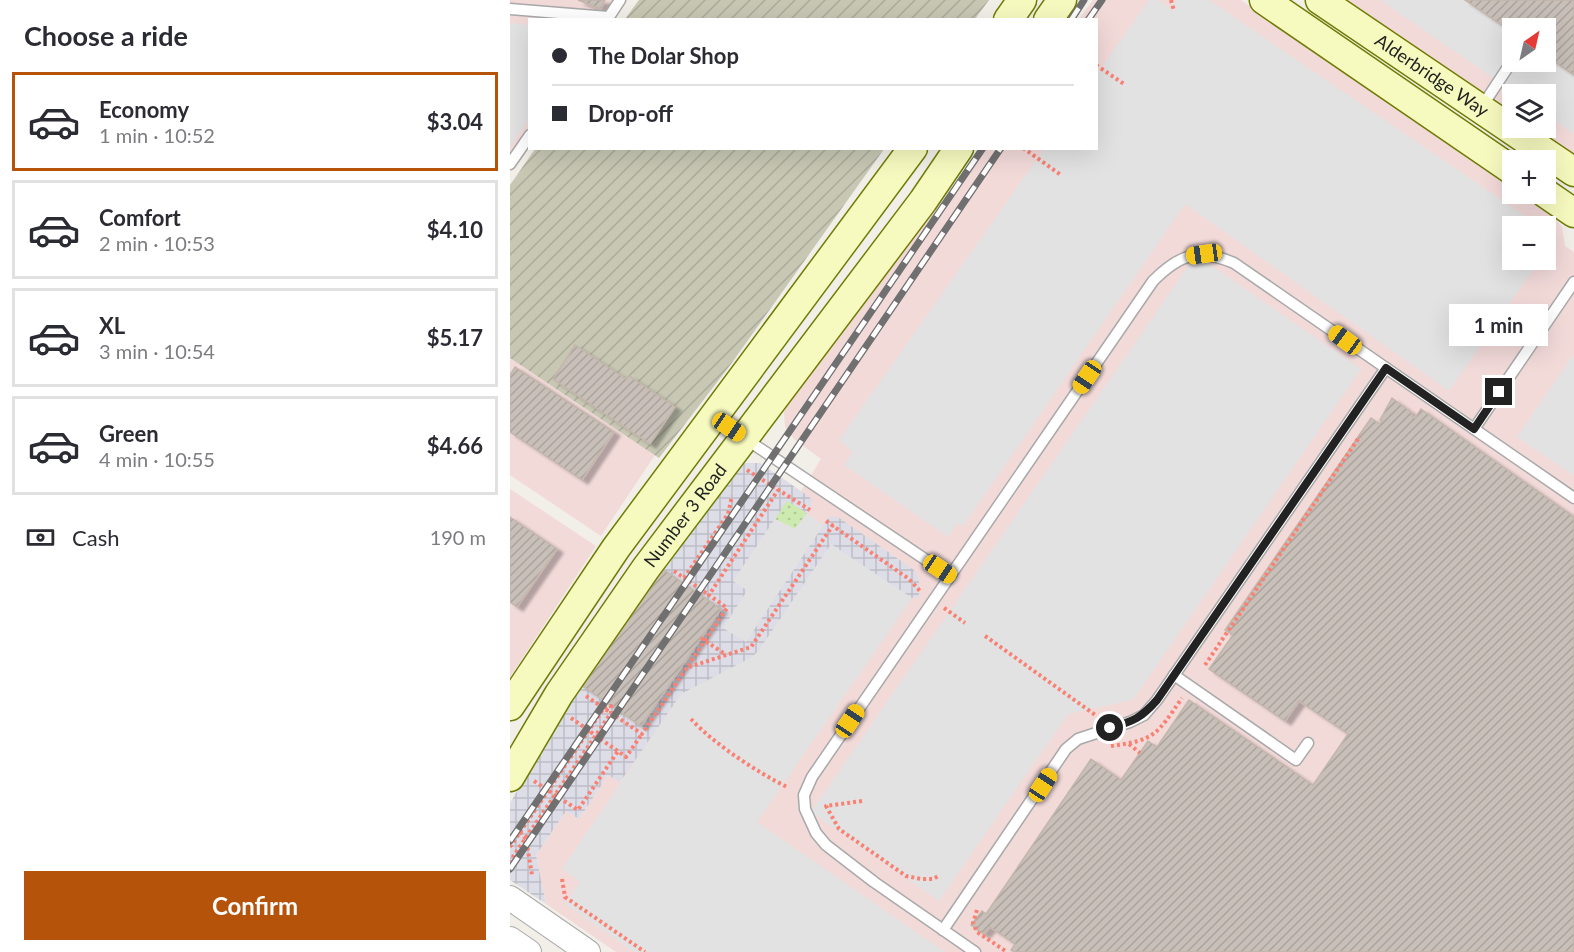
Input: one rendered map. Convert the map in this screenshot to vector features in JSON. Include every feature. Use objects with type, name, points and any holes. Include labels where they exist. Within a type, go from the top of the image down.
[{"type":"main road","points":[[1009,18],[1022,0]]},
{"type":"main road","points":[[1049,18],[1062,0]]},
{"type":"main road","name":"Alderbridge Way","points":[[1264,0],[1502,163]]},
{"type":"main road","name":"Alderbridge Way","points":[[1320,0],[1574,172]]},
{"type":"main road","name":"Number 3 Road","points":[[510,706],[616,548],[912,150]]},
{"type":"main road","name":"Number 3 Road","points":[[519,777],[559,694],[646,567],[923,201],[958,150]]},
{"type":"main road","points":[[1556,201],[1574,213]]},
{"type":"street","points":[[510,898],[588,952]]},
{"type":"street","points":[[510,939],[529,952]]},
{"type":"lane","points":[[608,18],[620,0]]},
{"type":"lane","points":[[510,9],[597,18]]},
{"type":"lane","points":[[1481,108],[1505,72]]},
{"type":"lane","points":[[510,164],[528,138]]},
{"type":"lane","points":[[975,952],[874,882],[826,845],[816,833],[805,809],[804,795],[812,777],[950,576],[1153,281],[1168,266],[1186,256],[1204,254],[1234,263],[1574,498]]},
{"type":"lane","points":[[1474,429],[1574,282]]},
{"type":"lane","points":[[943,930],[1066,749],[1078,739],[1144,715],[1157,700],[1386,368]]},
{"type":"lane","points":[[713,417],[950,576]]},
{"type":"lane","points":[[1174,675],[1296,760],[1308,743]]},
{"type":"path","points":[[1171,0],[1174,11]]},
{"type":"path","points":[[1098,66],[1124,84]]},
{"type":"path","points":[[1026,150],[1061,175]]},
{"type":"path","points":[[1204,665],[1353,448],[1364,428]]},
{"type":"path","points":[[740,465],[810,510]]},
{"type":"path","points":[[709,595],[778,490]]},
{"type":"path","points":[[684,578],[728,514],[732,494]]},
{"type":"path","points":[[826,521],[909,579],[920,591]]},
{"type":"path","points":[[688,667],[751,647],[833,525]]},
{"type":"path","points":[[727,567],[734,572]]},
{"type":"path","points":[[567,716],[626,757],[688,667],[703,640],[727,608],[674,571]]},
{"type":"path","points":[[774,598],[780,603]]},
{"type":"path","points":[[944,608],[965,623]]},
{"type":"path","points":[[985,636],[1093,712],[1140,753]]},
{"type":"path","points":[[703,640],[726,655]]},
{"type":"path","points":[[1103,747],[1139,742],[1152,736],[1184,695]]},
{"type":"path","points":[[586,696],[604,708]]},
{"type":"path","points":[[510,847],[604,708],[611,706],[611,713],[510,861]]},
{"type":"path","points":[[611,713],[642,734]]},
{"type":"path","points":[[691,719],[702,732],[770,779],[787,787]]},
{"type":"path","points":[[519,777],[548,790],[578,810],[618,751]]},
{"type":"path","points":[[862,801],[826,806],[839,829],[906,876],[933,879],[940,875]]},
{"type":"path","points":[[520,832],[526,839],[532,875]]},
{"type":"path","points":[[562,879],[565,897],[645,952]]},
{"type":"path","points":[[980,906],[975,913],[973,923],[977,932],[1007,952]]},
{"type":"shaded area","points":[[510,0],[620,0],[608,18],[528,18],[528,137],[510,164]]},
{"type":"shaded area","points":[[639,0],[989,0],[976,18],[626,18]]},
{"type":"shaded area","points":[[1093,0],[1241,0],[1502,179],[1502,204],[1538,204],[1550,212],[1553,216],[1502,216],[1502,270],[1556,270],[1556,220],[1562,227],[1565,246],[1574,252],[1574,952],[616,952],[546,904],[536,855],[566,811],[579,819],[608,775],[621,782],[745,463],[760,463],[801,491],[821,459],[794,439],[785,427],[784,412],[790,398],[981,150],[1098,150],[1098,18],[1080,18]]},
{"type":"shaded area","points":[[1149,0],[1158,0],[1170,8],[1176,0],[1209,0],[1502,200],[1502,204],[1508,204],[1525,216],[1502,216],[1502,270],[1533,270],[1449,391],[1185,204],[963,526],[958,523],[948,537],[844,465],[853,452],[839,440],[1043,150],[1098,150],[1098,73]]},
{"type":"shaded area","points":[[1347,0],[1574,0],[1574,156],[1547,138],[1556,138],[1556,84],[1502,84],[1502,107]]},
{"type":"shaded area","points":[[1380,0],[1464,0],[1502,26],[1502,72],[1556,72],[1556,63],[1574,75],[1574,134],[1556,122],[1556,84],[1502,84]]},
{"type":"shaded area","points":[[510,23],[528,25],[528,121],[510,147]]},
{"type":"shaded area","points":[[534,150],[883,150],[731,364],[659,458],[510,358],[510,185]]},
{"type":"shaded area","points":[[1196,255],[1361,369],[1133,700],[1068,714],[939,901],[811,812]]},
{"type":"shaded area","points":[[1574,354],[1574,476],[1517,437]]},
{"type":"shaded area","points":[[510,358],[655,455],[601,536],[510,475]]},
{"type":"shaded area","points":[[760,463],[812,500],[807,513],[787,501],[733,581],[745,589],[745,594],[723,628],[746,642],[830,517],[838,517],[914,570],[919,580],[919,597],[912,598],[831,544],[759,650],[752,657],[681,694],[620,782],[608,775],[579,819],[566,811],[536,855],[546,904],[510,880],[510,803],[560,717],[661,568],[740,465]],"holes":[[[642,636],[665,651],[623,714],[599,698]]]},
{"type":"shaded area","points":[[510,489],[596,546],[510,677]]},
{"type":"shaded area","points":[[807,513],[823,525],[746,643],[723,628],[745,594],[742,587],[733,581],[775,519],[795,529]]},
{"type":"shaded area","points":[[831,543],[912,598],[757,822],[945,952],[634,952],[565,904],[580,882],[562,869],[681,694],[752,657],[759,650]]},
{"type":"green space","points":[[787,500],[807,513],[795,529],[775,519]]},
{"type":"building","points":[[578,0],[605,0],[601,9]]},
{"type":"building","points":[[1465,0],[1574,0],[1574,75],[1556,63],[1556,18],[1502,18],[1502,25]]},
{"type":"building","points":[[575,345],[626,379],[629,376],[675,407],[650,444],[553,379]]},
{"type":"building","points":[[515,367],[614,432],[582,480],[510,432],[510,375]]},
{"type":"building","points":[[1392,398],[1412,413],[1411,415],[1415,418],[1421,409],[1574,517],[1574,952],[1014,952],[1011,950],[1015,944],[990,927],[984,934],[971,925],[982,911],[986,914],[1091,759],[1121,780],[1148,741],[1157,747],[1189,700],[1313,785],[1348,734],[1299,701],[1285,721],[1209,669],[1233,635],[1225,630],[1371,418],[1380,424]]},
{"type":"building","points":[[510,517],[557,549],[517,607],[510,602]]},
{"type":"building","points":[[661,568],[721,609],[641,726],[581,685]]},
{"type":"railway","points":[[1072,18],[1084,0]]},
{"type":"railway","points":[[1089,18],[1102,0]]},
{"type":"railway","points":[[510,841],[982,150]]},
{"type":"railway","points":[[510,869],[1000,150]]},
{"type":"route","points":[[1110,728],[1144,715],[1157,700],[1386,368],[1474,429],[1499,392]]}]
